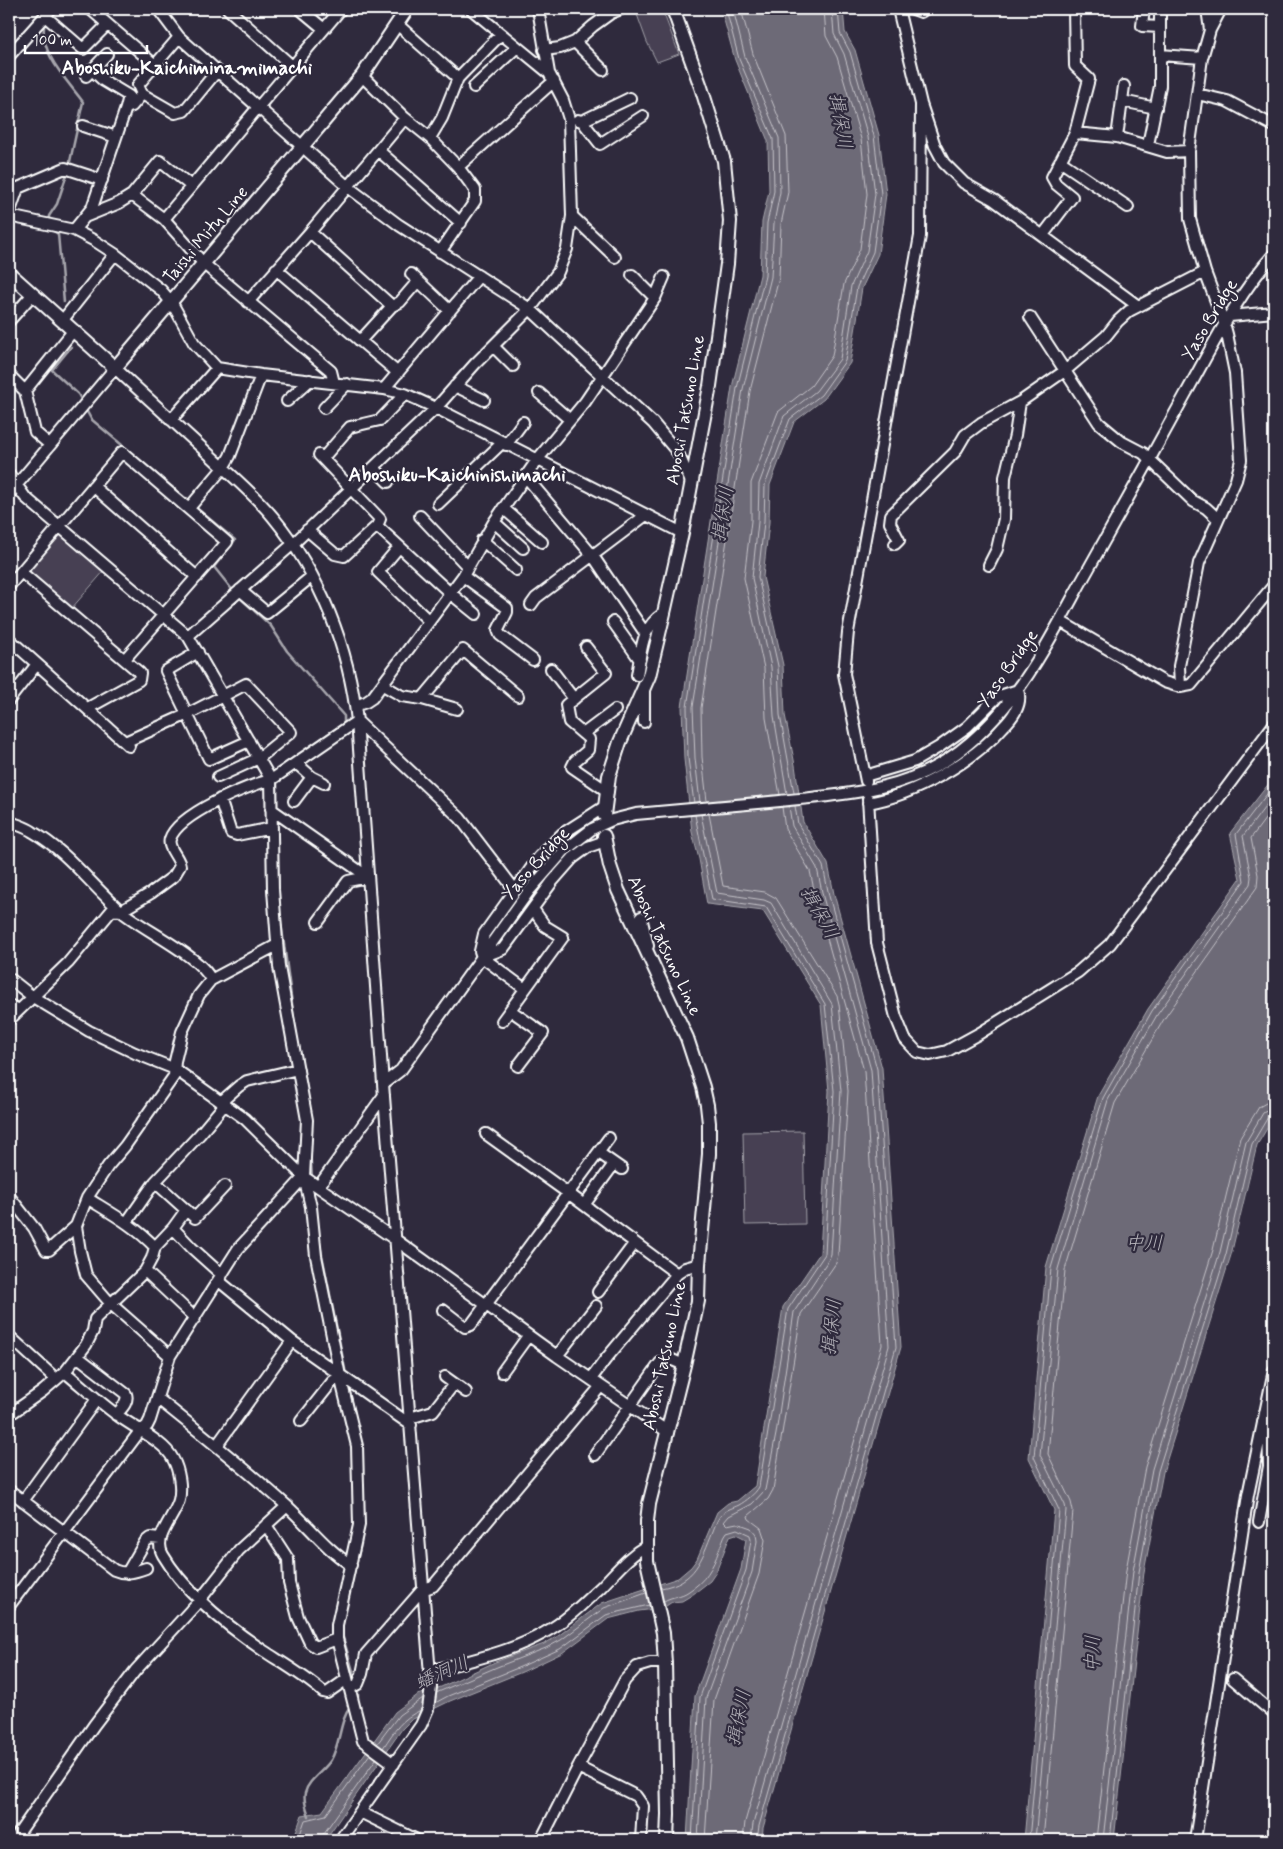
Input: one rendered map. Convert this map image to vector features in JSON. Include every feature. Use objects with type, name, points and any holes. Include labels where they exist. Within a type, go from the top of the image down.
[{"type":"main road","name":"Taishi Mitu Line","points":[[115,368],[304,147],[362,76],[407,9]]},
{"type":"main road","name":"Aboshi Tatsuno Line","points":[[604,811],[609,776],[620,742],[652,664],[664,613],[682,533],[710,386],[728,264],[730,221],[724,161],[673,9]]},
{"type":"main road","points":[[9,273],[115,368]]},
{"type":"main road","name":"Aboshi Tatsuno Line","points":[[604,838],[618,890],[687,1038],[707,1105],[709,1154],[699,1264],[698,1301],[668,1432],[649,1504],[646,1546],[647,1561],[662,1633],[665,1663],[668,1814],[666,1840]]},
{"type":"street","points":[[90,9],[155,65]]},
{"type":"street","points":[[158,9],[179,37],[348,187],[399,226],[530,309],[653,423],[678,453],[691,482]]},
{"type":"street","points":[[228,9],[292,66]]},
{"type":"street","points":[[300,9],[324,29]]},
{"type":"street","points":[[164,219],[341,9]]},
{"type":"street","points":[[471,9],[551,77]]},
{"type":"street","points":[[188,636],[352,489],[436,408],[530,309],[558,272],[567,249],[572,216],[569,119],[551,77],[544,50],[538,9]]},
{"type":"street","points":[[544,50],[560,48],[575,42],[611,13],[621,9]]},
{"type":"street","points":[[898,9],[921,104],[935,146],[944,163],[964,183],[994,200],[1044,235],[1138,306]]},
{"type":"street","points":[[913,9],[921,12],[925,9]]},
{"type":"street","points":[[1044,235],[1072,197],[1056,184],[1052,176],[1075,133],[1088,80],[1075,66],[1074,9]]},
{"type":"street","points":[[1144,9],[1142,26],[1160,27]]},
{"type":"street","points":[[1207,9],[1210,30]]},
{"type":"street","points":[[1180,687],[1179,666],[1199,563],[1236,480],[1241,460],[1235,374],[1227,320],[1205,272],[1190,219],[1189,151],[1202,58],[1210,30],[1221,9]]},
{"type":"street","points":[[9,56],[49,16],[83,49],[108,25]]},
{"type":"street","points":[[1148,145],[1160,86],[1160,16]]},
{"type":"street","points":[[396,24],[458,78]]},
{"type":"street","points":[[430,138],[442,118],[458,78],[501,34]]},
{"type":"street","points":[[179,37],[138,85],[142,94],[175,113],[184,111],[217,71]]},
{"type":"street","points":[[575,42],[603,70]]},
{"type":"street","points":[[474,87],[517,47]]},
{"type":"street","points":[[74,230],[92,208],[129,96],[89,73],[107,54]]},
{"type":"street","points":[[1160,55],[1202,58]]},
{"type":"street","points":[[362,76],[405,118],[430,138],[458,167],[475,190],[475,201],[440,252]]},
{"type":"street","points":[[458,167],[551,77]]},
{"type":"street","points":[[1117,137],[1124,86]]},
{"type":"street","points":[[126,108],[132,106],[142,94]]},
{"type":"street","points":[[1197,94],[1227,101],[1274,126]]},
{"type":"street","points":[[569,119],[582,121],[630,98]]},
{"type":"street","points":[[1122,101],[1156,108]]},
{"type":"street","points":[[921,104],[920,236],[848,632],[844,674],[865,778],[915,761],[967,727],[998,697],[1018,690],[1019,694],[1016,714],[982,748],[924,784],[879,801],[868,801],[877,943],[896,1016],[906,1039],[917,1052],[930,1055],[947,1051],[980,1033],[1078,972],[1110,944],[1274,724]]},
{"type":"street","points":[[582,121],[600,144],[643,116]]},
{"type":"street","points":[[248,302],[310,232],[405,118]]},
{"type":"street","points":[[83,126],[116,137]]},
{"type":"street","points":[[1075,133],[1117,137],[1167,152],[1189,151]]},
{"type":"street","points":[[379,151],[461,223]]},
{"type":"street","points":[[86,216],[119,203],[132,195],[160,161],[191,186]]},
{"type":"street","points":[[1060,161],[1128,207]]},
{"type":"street","points":[[102,180],[68,168],[18,188],[9,215],[74,230],[115,254],[161,290],[172,303],[194,343],[216,368],[384,389],[405,394],[682,533]]},
{"type":"street","points":[[132,195],[164,219],[204,264],[331,371],[334,383]]},
{"type":"street","points":[[572,216],[615,257]]},
{"type":"street","points":[[310,232],[392,306]]},
{"type":"street","points":[[62,321],[115,254]]},
{"type":"street","name":"Yaso Bridge","points":[[383,1084],[401,1070],[529,891],[564,851],[592,829],[612,820],[636,814],[832,795],[879,788],[924,772],[957,752],[997,717],[1018,690],[1060,621],[1227,320],[1257,273],[1274,256]]},
{"type":"street","points":[[276,269],[398,373]]},
{"type":"street","points":[[895,544],[899,540],[890,523],[891,515],[955,452],[965,435],[981,423],[1020,402],[1066,370],[1106,336],[1118,320],[1138,306],[1205,272]]},
{"type":"street","points":[[632,275],[655,298]]},
{"type":"street","points":[[384,389],[479,276]]},
{"type":"street","points":[[355,706],[370,700],[383,685],[450,593],[503,508],[537,460],[585,402],[655,298],[664,277]]},
{"type":"street","points":[[360,341],[392,306],[400,302],[415,278],[450,311]]},
{"type":"street","points":[[9,321],[32,294]]},
{"type":"street","points":[[1227,320],[1274,312]]},
{"type":"street","points":[[1030,317],[1099,423],[1122,442],[1143,453],[1193,502],[1206,508],[1218,519]]},
{"type":"street","points":[[25,391],[74,331]]},
{"type":"street","points":[[493,346],[513,366]]},
{"type":"street","points":[[9,494],[115,368],[266,509],[292,544],[311,577],[338,634],[349,673],[357,721],[383,1084],[431,1687],[428,1709],[421,1725],[340,1840]]},
{"type":"street","points":[[171,420],[216,368]]},
{"type":"street","points":[[9,374],[25,391],[35,432],[50,445]]},
{"type":"street","points":[[192,505],[223,468],[230,456],[261,375]]},
{"type":"street","points":[[287,402],[310,380]]},
{"type":"street","points":[[324,408],[347,384]]},
{"type":"street","points":[[456,386],[484,400]]},
{"type":"street","points":[[538,393],[570,420]]},
{"type":"street","points":[[307,530],[335,554],[344,556],[377,526],[380,519],[321,457],[350,427],[380,420],[405,394]]},
{"type":"street","points":[[989,565],[998,549],[1004,519],[1005,477],[1016,435],[1020,402]]},
{"type":"street","points":[[438,504],[504,444],[523,422]]},
{"type":"street","points":[[9,586],[122,452],[192,505],[227,542],[125,659]]},
{"type":"street","points":[[374,468],[388,482]]},
{"type":"street","points":[[9,474],[25,496],[188,636],[271,780],[275,811],[272,828],[273,890],[279,967],[307,1120],[304,1177],[311,1208],[316,1256],[357,1446],[359,1525],[337,1625],[337,1640],[363,1741],[394,1764]]},
{"type":"street","points":[[526,477],[593,556],[644,633]]},
{"type":"street","points":[[93,486],[197,577]]},
{"type":"street","points":[[503,508],[542,542]]},
{"type":"street","points":[[531,605],[536,598],[593,556],[596,551],[646,515]]},
{"type":"street","points":[[420,516],[465,571],[507,608],[507,612],[498,630],[500,635],[533,660]]},
{"type":"street","points":[[494,522],[524,548]]},
{"type":"street","points":[[377,526],[450,593],[476,614]]},
{"type":"street","points":[[482,540],[516,570]]},
{"type":"street","points":[[399,547],[378,572],[429,621]]},
{"type":"street","points":[[21,572],[140,673],[139,680],[88,708]]},
{"type":"street","points":[[236,594],[267,613],[311,577]]},
{"type":"street","points":[[1060,621],[1164,682],[1180,687],[1191,685],[1274,585]]},
{"type":"street","points":[[637,675],[644,633],[656,618],[664,613]]},
{"type":"street","points":[[613,622],[640,660]]},
{"type":"street","points":[[9,639],[128,744],[246,684],[291,732],[259,758],[218,777]]},
{"type":"street","points":[[586,647],[606,673],[566,705],[569,722],[589,739],[588,750],[575,761],[572,767],[607,791]]},
{"type":"street","points":[[422,699],[463,650],[518,696]]},
{"type":"street","points":[[198,652],[166,671],[209,759],[249,741]]},
{"type":"street","points":[[9,700],[37,664]]},
{"type":"street","points":[[551,670],[574,699]]},
{"type":"street","points":[[383,685],[402,696],[422,699],[458,709]]},
{"type":"street","points":[[644,686],[644,722]]},
{"type":"street","points":[[583,734],[615,710]]},
{"type":"street","points":[[9,1020],[68,963],[112,910],[121,911],[151,893],[174,876],[180,866],[179,860],[170,847],[169,840],[173,833],[192,816],[220,799],[257,783],[271,780],[357,721]]},
{"type":"street","points":[[357,721],[460,818],[515,890]]},
{"type":"street","points":[[296,763],[312,777],[324,783]]},
{"type":"street","points":[[294,801],[312,777]]},
{"type":"street","points":[[220,799],[231,833],[237,835],[272,828]]},
{"type":"street","points":[[275,811],[368,877]]},
{"type":"street","points":[[525,989],[482,957],[480,951],[484,934],[539,857],[562,834],[604,811]]},
{"type":"street","points":[[9,821],[33,831],[56,848],[81,870],[121,911],[184,953],[208,973],[211,980]]},
{"type":"street","points":[[482,957],[503,949],[552,882],[573,858],[604,838]]},
{"type":"street","points":[[318,922],[348,881],[368,877]]},
{"type":"street","points":[[502,1021],[563,937],[545,926],[533,909]]},
{"type":"street","points":[[641,916],[653,967]]},
{"type":"street","points":[[9,1196],[30,1222],[46,1250],[49,1250],[76,1226],[87,1198],[174,1076],[175,1061],[182,1032],[198,995],[211,980],[277,945]]},
{"type":"street","points":[[9,978],[33,997],[89,1031],[135,1053],[175,1069],[245,1119],[304,1177],[396,1240],[528,1336],[668,1432]]},
{"type":"street","points":[[9,1006],[18,1010]]},
{"type":"street","points":[[510,1010],[543,1033],[518,1066]]},
{"type":"street","points":[[127,1222],[155,1182],[239,1086],[247,1081],[298,1069]]},
{"type":"street","points":[[319,1186],[384,1096]]},
{"type":"street","points":[[486,1134],[677,1274]]},
{"type":"street","points":[[443,1310],[465,1326],[471,1325],[609,1138]]},
{"type":"street","points":[[584,1205],[618,1167],[599,1153]]},
{"type":"street","points":[[9,1606],[140,1432],[147,1426],[170,1356],[238,1249],[304,1177]]},
{"type":"street","points":[[155,1182],[195,1218],[225,1186]]},
{"type":"street","points":[[87,1198],[127,1222],[154,1247]]},
{"type":"street","points":[[9,1415],[43,1392],[78,1357],[93,1331],[95,1319],[145,1272],[152,1258],[154,1247],[173,1228],[186,1210]]},
{"type":"street","points":[[76,1226],[86,1275],[111,1304],[170,1356]]},
{"type":"street","points":[[173,1228],[221,1278],[292,1342],[410,1421]]},
{"type":"street","points":[[598,1292],[634,1244]]},
{"type":"street","points":[[591,1379],[677,1274],[686,1268],[699,1264]]},
{"type":"street","points":[[145,1272],[195,1318]]},
{"type":"street","points":[[557,1356],[596,1306]]},
{"type":"street","points":[[9,1336],[56,1380]]},
{"type":"street","points":[[502,1372],[528,1336]]},
{"type":"street","points":[[218,1447],[220,1441],[292,1342]]},
{"type":"street","points":[[78,1357],[128,1397],[116,1415]]},
{"type":"street","points":[[595,1455],[660,1363],[670,1359],[684,1365]]},
{"type":"street","points":[[1195,1840],[1248,1495],[1274,1370]]},
{"type":"street","points":[[64,1372],[116,1415],[154,1440],[173,1458],[180,1484],[180,1500],[160,1539],[161,1553],[184,1585],[243,1635],[326,1693],[348,1683],[358,1684],[366,1654],[422,1590],[433,1586],[601,1386]]},
{"type":"street","points":[[301,1421],[332,1382],[342,1377]]},
{"type":"street","points":[[445,1377],[466,1392]]},
{"type":"street","points":[[410,1421],[433,1411],[454,1384]]},
{"type":"street","points":[[157,1398],[287,1506],[334,1554],[351,1565]]},
{"type":"street","points":[[23,1501],[97,1399]]},
{"type":"street","points":[[1258,1522],[1272,1467],[1268,1428],[1266,1422],[1263,1421]]},
{"type":"street","points":[[9,1490],[114,1570],[127,1573],[146,1568]]},
{"type":"street","points":[[9,1837],[13,1840],[94,1725],[135,1672],[200,1600],[239,1550],[287,1506]]},
{"type":"street","points":[[266,1525],[288,1559],[289,1584],[298,1617],[310,1643],[316,1647],[337,1640]]},
{"type":"street","points":[[127,1573],[145,1542],[150,1538],[160,1539]]},
{"type":"street","points":[[429,1671],[475,1660],[547,1631],[584,1603],[630,1557],[646,1546]]},
{"type":"street","points":[[540,1840],[625,1680],[637,1667],[650,1663],[665,1663]]},
{"type":"street","points":[[1233,1679],[1274,1714]]},
{"type":"street","points":[[578,1767],[636,1796],[643,1806],[640,1840]]},
{"type":"street","points":[[360,1812],[417,1840]]},
{"type":"street","points":[[1198,1823],[1202,1828],[1202,1840]]},
{"type":"shaded area","points":[[635,9],[662,9],[679,54],[657,62],[647,42]]},
{"type":"shaded area","points":[[64,534],[105,570],[71,609],[30,573],[30,569],[58,535]]},
{"type":"shaded area","points":[[803,1131],[805,1224],[745,1225],[743,1132]]},
{"type":"water","name":"揖保川","points":[[721,9],[843,9],[845,32],[855,50],[879,135],[886,194],[878,254],[862,288],[850,363],[824,399],[794,422],[770,485],[769,522],[763,577],[783,665],[785,715],[795,765],[803,822],[828,864],[834,894],[882,1068],[901,1347],[763,1828],[762,1840],[687,1840],[695,1696],[741,1569],[746,1539],[736,1534],[730,1536],[716,1572],[710,1581],[682,1601],[672,1602],[663,1608],[639,1611],[608,1619],[562,1653],[522,1672],[450,1701],[411,1720],[402,1729],[325,1840],[293,1840],[302,1815],[322,1812],[395,1712],[419,1694],[441,1687],[495,1662],[544,1644],[558,1636],[602,1603],[678,1578],[691,1567],[697,1559],[717,1512],[728,1503],[737,1501],[755,1486],[783,1307],[820,1253],[829,1091],[821,1005],[763,911],[707,904],[692,832],[684,759],[682,707],[732,387],[760,275],[762,222],[769,191],[768,141],[735,60]]},
{"type":"water","name":"中川","points":[[1274,777],[1274,1117],[1257,1145],[1231,1255],[1163,1472],[1144,1572],[1114,1840],[1024,1840],[1054,1510],[1029,1458],[1046,1267],[1098,1096],[1148,1009],[1240,879],[1230,833]]},
{"type":"waterway","points":[[45,22],[45,44],[49,54],[62,75],[83,102],[69,166]]},
{"type":"waterway","points":[[49,221],[49,216],[57,204],[68,171]]},
{"type":"waterway","points":[[52,230],[58,234],[64,302]]},
{"type":"waterway","points":[[71,347],[52,370],[78,394],[83,403]]},
{"type":"waterway","points":[[85,408],[91,419],[190,502]]},
{"type":"waterway","points":[[194,506],[235,540],[214,567],[234,592]]},
{"type":"waterway","points":[[238,596],[271,626],[287,651],[344,716],[344,723],[277,769],[277,772]]},
{"type":"waterway","points":[[277,780],[277,809]]},
{"type":"waterway","points":[[277,817],[279,902]]},
{"type":"waterway","points":[[279,907],[297,1041]]},
{"type":"waterway","points":[[310,1150],[312,1177]]},
{"type":"waterway","points":[[319,1240],[346,1374]]},
{"type":"waterway","points":[[348,1384],[359,1435]]},
{"type":"waterway","points":[[350,1588],[362,1533]]},
{"type":"waterway","points":[[343,1621],[342,1634],[356,1681]]},
{"type":"waterway","points":[[356,1700],[358,1698],[358,1688]]},
{"type":"waterway","points":[[309,1816],[304,1799],[305,1793],[313,1780],[331,1760],[337,1746],[344,1718],[351,1706]]},
{"type":"district","name":"Aboshiku-Kaichiminamimachi","points":[[187,68]]},
{"type":"district","name":"Aboshiku-Kaichinishimachi","points":[[457,475]]},
{"type":"water label","name":"蟠洞川","points":[[442,1673]]}]
